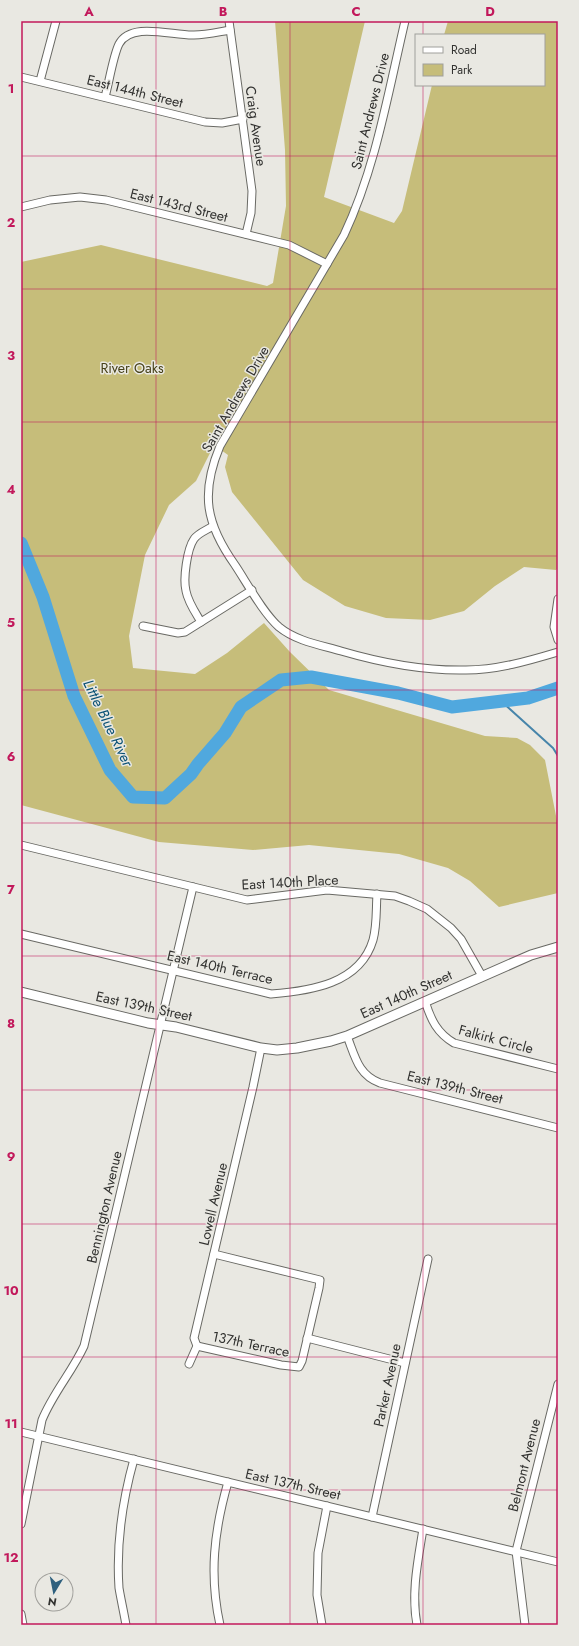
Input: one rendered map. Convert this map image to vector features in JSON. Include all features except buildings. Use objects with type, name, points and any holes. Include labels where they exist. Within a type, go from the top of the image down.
[{"type":"street","points":[[40,81],[56,21]]},
{"type":"street","name":"Craig Avenue","points":[[229,21],[252,191],[246,234]]},
{"type":"street","name":"Saint Andrews Drive","points":[[405,21],[372,162],[363,192],[344,235],[220,446],[213,464],[207,497],[212,526],[232,561],[266,612],[279,626],[298,639],[374,661],[414,668],[466,670],[492,668],[523,662],[558,652]]},
{"type":"street","points":[[105,97],[119,44],[124,37],[130,33],[142,31],[193,36],[207,35],[230,30]]},
{"type":"street","name":"East 144th Street","points":[[21,77],[204,122],[222,123],[243,119]]},
{"type":"street","name":"East 143rd Street","points":[[21,207],[50,200],[80,197],[106,200],[289,245],[327,264]]},
{"type":"street","points":[[201,622],[189,601],[185,590],[185,576],[188,557],[194,539],[200,533],[212,526]]},
{"type":"street","points":[[143,626],[178,634],[185,632],[252,590]]},
{"type":"street","points":[[558,601],[554,627],[558,640]]},
{"type":"street","name":"East 140th Place","points":[[21,845],[247,900],[326,890],[395,896],[427,909],[440,918],[461,940],[482,976]]},
{"type":"street","name":"Bennington Avenue","points":[[21,1524],[42,1420],[48,1405],[77,1362],[84,1346],[193,887]]},
{"type":"street","name":"East 140th Terrace","points":[[21,934],[271,994],[301,992],[323,987],[349,973],[360,964],[368,954],[374,939],[377,894]]},
{"type":"street","name":"East 140th Street","points":[[261,1048],[277,1050],[296,1048],[331,1041],[347,1036],[531,955],[558,947]]},
{"type":"street","name":"East 139th Street","points":[[21,992],[261,1048]]},
{"type":"street","name":"Falkirk Circle","points":[[425,1002],[431,1019],[438,1030],[454,1043],[558,1070]]},
{"type":"street","name":"East 139th Street","points":[[347,1036],[359,1067],[370,1080],[558,1128]]},
{"type":"street","name":"Lowell Avenue","points":[[189,1364],[197,1346],[194,1338],[252,1095],[261,1048]]},
{"type":"street","points":[[214,1254],[320,1280],[307,1338]]},
{"type":"street","name":"Parker Avenue","points":[[372,1516],[428,1259]]},
{"type":"street","name":"137th Terrace","points":[[197,1346],[281,1365],[299,1367],[302,1361],[307,1338],[406,1363]]},
{"type":"street","name":"Belmont Avenue","points":[[516,1551],[558,1384]]},
{"type":"street","name":"East 137th Street","points":[[21,1432],[558,1562]]},
{"type":"street","points":[[126,1625],[120,1590],[118,1562],[126,1487],[134,1459]]},
{"type":"street","points":[[220,1625],[214,1579],[214,1556],[219,1515],[228,1482]]},
{"type":"street","points":[[322,1625],[317,1595],[318,1553],[327,1506]]},
{"type":"street","points":[[417,1625],[415,1617],[416,1574],[423,1529]]},
{"type":"street","points":[[516,1551],[525,1625]]},
{"type":"street","points":[[21,1614],[22,1625]]},
{"type":"green space","name":"River Oaks","points":[[275,21],[365,21],[324,197],[394,223],[402,211],[432,86],[545,86],[545,34],[444,34],[448,21],[558,21],[558,568],[556,570],[524,567],[495,586],[464,611],[430,620],[386,618],[345,606],[303,580],[232,492],[225,467],[228,455],[214,445],[196,481],[169,505],[145,555],[129,636],[133,668],[195,674],[227,653],[264,623],[290,652],[329,690],[485,736],[517,738],[530,745],[545,760],[558,826],[558,893],[499,907],[470,881],[448,868],[399,854],[309,845],[253,850],[159,842],[21,805],[21,262],[101,245],[267,286],[273,283],[286,206],[285,150]]},
{"type":"waterway","name":"Little Blue River","points":[[21,543],[43,597],[74,696],[110,770],[133,797],[165,798],[191,774],[225,733],[241,707],[281,680],[311,677],[398,693],[452,707],[528,698],[558,688]]},
{"type":"waterway","points":[[501,701],[553,748],[558,756]]}]
